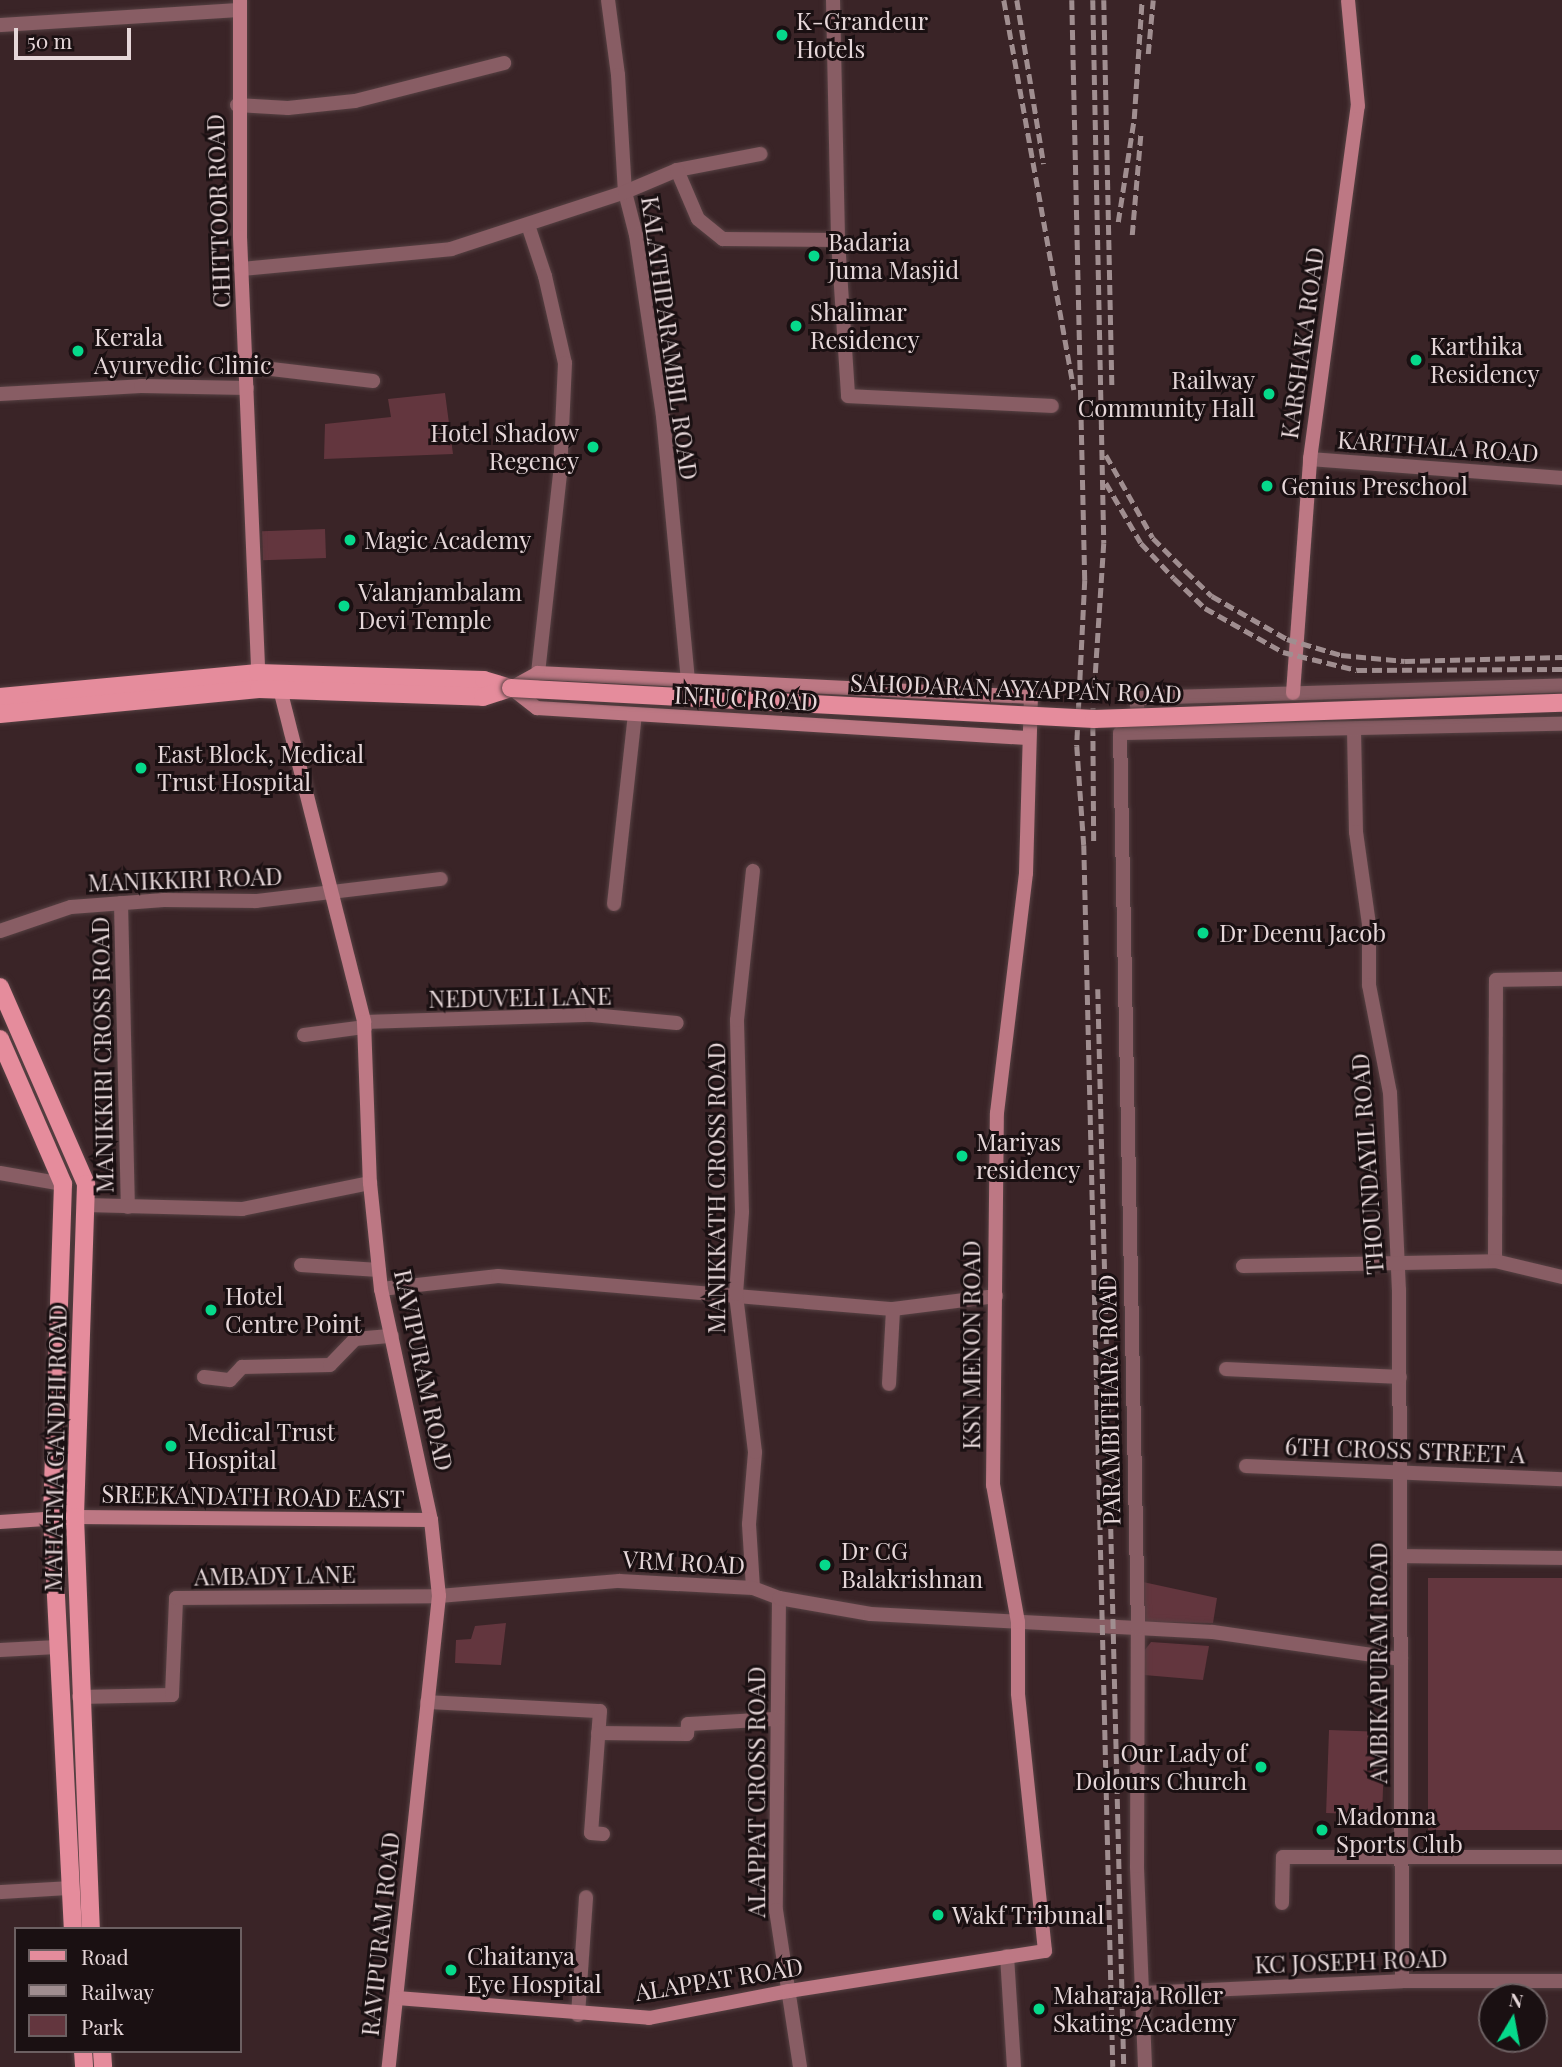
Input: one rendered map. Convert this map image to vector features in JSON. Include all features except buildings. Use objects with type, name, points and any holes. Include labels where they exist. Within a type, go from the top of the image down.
[{"type":"main road","name":"SAHODARAN AYYAPPAN ROAD","points":[[0,697],[258,673],[484,680],[511,688],[1094,719],[1562,703]]},
{"type":"main road","name":"SAHODARAN AYYAPPAN ROAD","points":[[0,713],[279,689],[483,697],[511,688]]},
{"type":"main road","name":"MAHATMA GANDHI ROAD","points":[[0,986],[86,1184],[75,1517],[79,1697],[91,1927]]},
{"type":"main road","name":"MAHATMA GANDHI ROAD","points":[[0,1039],[63,1184],[52,1517],[73,1927]]},
{"type":"street","name":"KALATHIPARAMBIL ROAD","points":[[608,0],[618,75],[625,192],[636,235],[663,416],[688,682]]},
{"type":"street","points":[[833,0],[838,240],[848,396],[1052,406]]},
{"type":"street","name":"KARSHAKA ROAD","points":[[1293,693],[1310,458],[1358,106],[1348,0]]},
{"type":"street","points":[[0,25],[240,5]]},
{"type":"street","name":"CHITTOOR ROAD","points":[[240,5],[237,106],[258,673]]},
{"type":"street","points":[[237,106],[288,108],[355,101],[504,63]]},
{"type":"street","points":[[242,269],[451,249],[528,226],[625,192],[677,170],[760,154]]},
{"type":"street","points":[[677,170],[698,219],[723,239],[838,240]]},
{"type":"street","points":[[528,226],[545,276],[565,363],[561,474],[538,673]]},
{"type":"street","points":[[246,366],[373,381]]},
{"type":"street","points":[[0,394],[141,386],[247,388]]},
{"type":"street","name":"KARITHALA ROAD","points":[[1310,458],[1562,478]]},
{"type":"street","points":[[511,688],[538,673],[688,682]]},
{"type":"street","name":"KSN MENON ROAD","points":[[688,682],[1031,697],[1027,738],[1026,873],[997,1113],[993,1485],[1018,1622],[1018,1693],[1045,1951]]},
{"type":"street","points":[[1562,685],[1136,698],[1140,732],[1562,724]]},
{"type":"street","name":"INTUC ROAD","points":[[511,688],[537,708],[1027,738]]},
{"type":"street","name":"RAVIPURAM ROAD","points":[[279,689],[334,895],[364,1025],[370,1184],[381,1289],[431,1520],[439,1596],[389,2067]]},
{"type":"street","points":[[614,904],[635,715]]},
{"type":"street","name":"THOUNDAYIL ROAD","points":[[1354,729],[1356,832],[1370,925],[1369,985],[1390,1093],[1400,1377],[1400,1472]]},
{"type":"street","name":"PARAMBITHARA ROAD","points":[[1140,732],[1120,733],[1138,1629],[1137,1866],[1145,2067]]},
{"type":"street","name":"MANIKKATH CROSS ROAD","points":[[753,871],[737,1020],[742,1212],[736,1294],[755,1452],[749,1524],[753,1588]]},
{"type":"street","name":"MANIKKIRI ROAD","points":[[0,931],[71,907],[121,903],[256,901],[334,895],[441,879]]},
{"type":"street","name":"MANIKKIRI CROSS ROAD","points":[[121,903],[128,1207]]},
{"type":"street","points":[[1494,1261],[1496,980],[1562,979]]},
{"type":"street","name":"NEDUVELI LANE","points":[[304,1035],[364,1025],[592,1016],[677,1023]]},
{"type":"street","points":[[0,1173],[63,1184]]},
{"type":"street","points":[[85,1205],[242,1209],[370,1184]]},
{"type":"street","points":[[1243,1266],[1494,1261],[1562,1277]]},
{"type":"street","points":[[301,1265],[379,1270]]},
{"type":"street","points":[[381,1289],[498,1276],[893,1309],[996,1296]]},
{"type":"street","points":[[889,1384],[893,1309]]},
{"type":"street","points":[[204,1377],[230,1380],[242,1367],[330,1365],[355,1339],[392,1336]]},
{"type":"street","points":[[1226,1369],[1400,1377]]},
{"type":"street","name":"6TH CROSS STREET A","points":[[1246,1466],[1562,1479]]},
{"type":"street","name":"AMBIKAPURAM ROAD","points":[[1400,1472],[1402,1980]]},
{"type":"street","name":"SREEKANDATH ROAD EAST","points":[[0,1522],[52,1517],[431,1520]]},
{"type":"street","points":[[1401,1556],[1562,1558]]},
{"type":"street","name":"VRM ROAD","points":[[439,1596],[619,1581],[753,1588],[779,1598],[871,1614],[1091,1628],[1213,1632],[1401,1659]]},
{"type":"street","name":"AMBADY LANE","points":[[79,1697],[172,1695],[176,1598],[439,1596]]},
{"type":"street","name":"ALAPPAT CROSS ROAD","points":[[779,1598],[776,1910],[800,2067]]},
{"type":"street","points":[[0,1650],[57,1647]]},
{"type":"street","points":[[427,1702],[600,1711],[597,1833]]},
{"type":"street","points":[[598,1733],[687,1734],[688,1724],[776,1719]]},
{"type":"street","points":[[1282,1903],[1283,1857],[1562,1857]]},
{"type":"street","points":[[0,1892],[69,1888]]},
{"type":"street","points":[[578,2015],[586,1897]]},
{"type":"street","name":"ALAPPAT ROAD","points":[[397,1998],[578,2015],[649,2018],[789,1991],[1045,1951]]},
{"type":"street","points":[[1007,1956],[1014,2067]]},
{"type":"street","name":"KC JOSEPH ROAD","points":[[1142,1993],[1402,1980],[1562,1981]]},
{"type":"green space","points":[[445,393],[453,454],[324,459],[325,424],[391,417],[388,399]]},
{"type":"green space","points":[[325,529],[326,558],[263,560],[262,531]]},
{"type":"green space","points":[[1428,1578],[1562,1578],[1562,1830],[1428,1830]]},
{"type":"green space","points":[[1143,1582],[1217,1598],[1213,1623],[1144,1622]]},
{"type":"green space","points":[[506,1623],[501,1665],[455,1663],[456,1640],[471,1639],[475,1626]]},
{"type":"green space","points":[[1151,1642],[1209,1646],[1203,1680],[1144,1675],[1144,1651]]},
{"type":"green space","points":[[1329,1730],[1385,1732],[1382,1815],[1326,1813]]},
{"type":"railway","points":[[1004,0],[1074,390]]},
{"type":"railway","points":[[1017,0],[1044,164]]},
{"type":"railway","points":[[1072,0],[1085,580],[1077,746],[1084,845],[1113,2067]]},
{"type":"railway","points":[[1093,0],[1104,543],[1093,711],[1094,842]]},
{"type":"railway","points":[[1104,0],[1112,385]]},
{"type":"railway","points":[[1118,222],[1134,119],[1142,0]]},
{"type":"railway","points":[[1148,54],[1153,0]]},
{"type":"railway","points":[[1132,235],[1141,131]]},
{"type":"railway","points":[[1106,455],[1153,538],[1212,596],[1287,639],[1341,655],[1405,661],[1562,657]]},
{"type":"railway","points":[[1106,483],[1141,543],[1205,608],[1283,652],[1357,670],[1562,669]]},
{"type":"railway","points":[[1098,989],[1124,2067]]},
{"type":"place","name":"K-Grandeur Hotels","points":[[782,35]]},
{"type":"place","name":"Badaria Juma Masjid","points":[[814,256]]},
{"type":"place","name":"Shalimar Residency","points":[[796,326]]},
{"type":"place","name":"Kerala Ayurvedic Clinic","points":[[78,351]]},
{"type":"place","name":"Karthika Residency","points":[[1416,360]]},
{"type":"place","name":"Railway Community Hall","points":[[1269,394]]},
{"type":"place","name":"Hotel Shadow Regency","points":[[593,447]]},
{"type":"place","name":"Genius Preschool","points":[[1267,486]]},
{"type":"place","name":"Magic Academy","points":[[350,540]]},
{"type":"place","name":"Valanjambalam Devi Temple","points":[[344,606]]},
{"type":"place","name":"East Block, Medical Trust Hospital","points":[[141,768]]},
{"type":"place","name":"Dr Deenu Jacob","points":[[1203,933]]},
{"type":"place","name":"Mariyas residency","points":[[962,1156]]},
{"type":"place","name":"Hotel Centre Point","points":[[211,1310]]},
{"type":"place","name":"Medical Trust Hospital","points":[[171,1446]]},
{"type":"place","name":"Dr CG Balakrishnan","points":[[825,1565]]},
{"type":"place","name":"Our Lady of Dolours Church","points":[[1261,1767]]},
{"type":"place","name":"Madonna Sports Club","points":[[1322,1830]]},
{"type":"place","name":"Wakf Tribunal","points":[[938,1915]]},
{"type":"place","name":"Chaitanya Eye Hospital","points":[[451,1970]]},
{"type":"place","name":"Maharaja Roller Skating Academy","points":[[1039,2009]]}]
